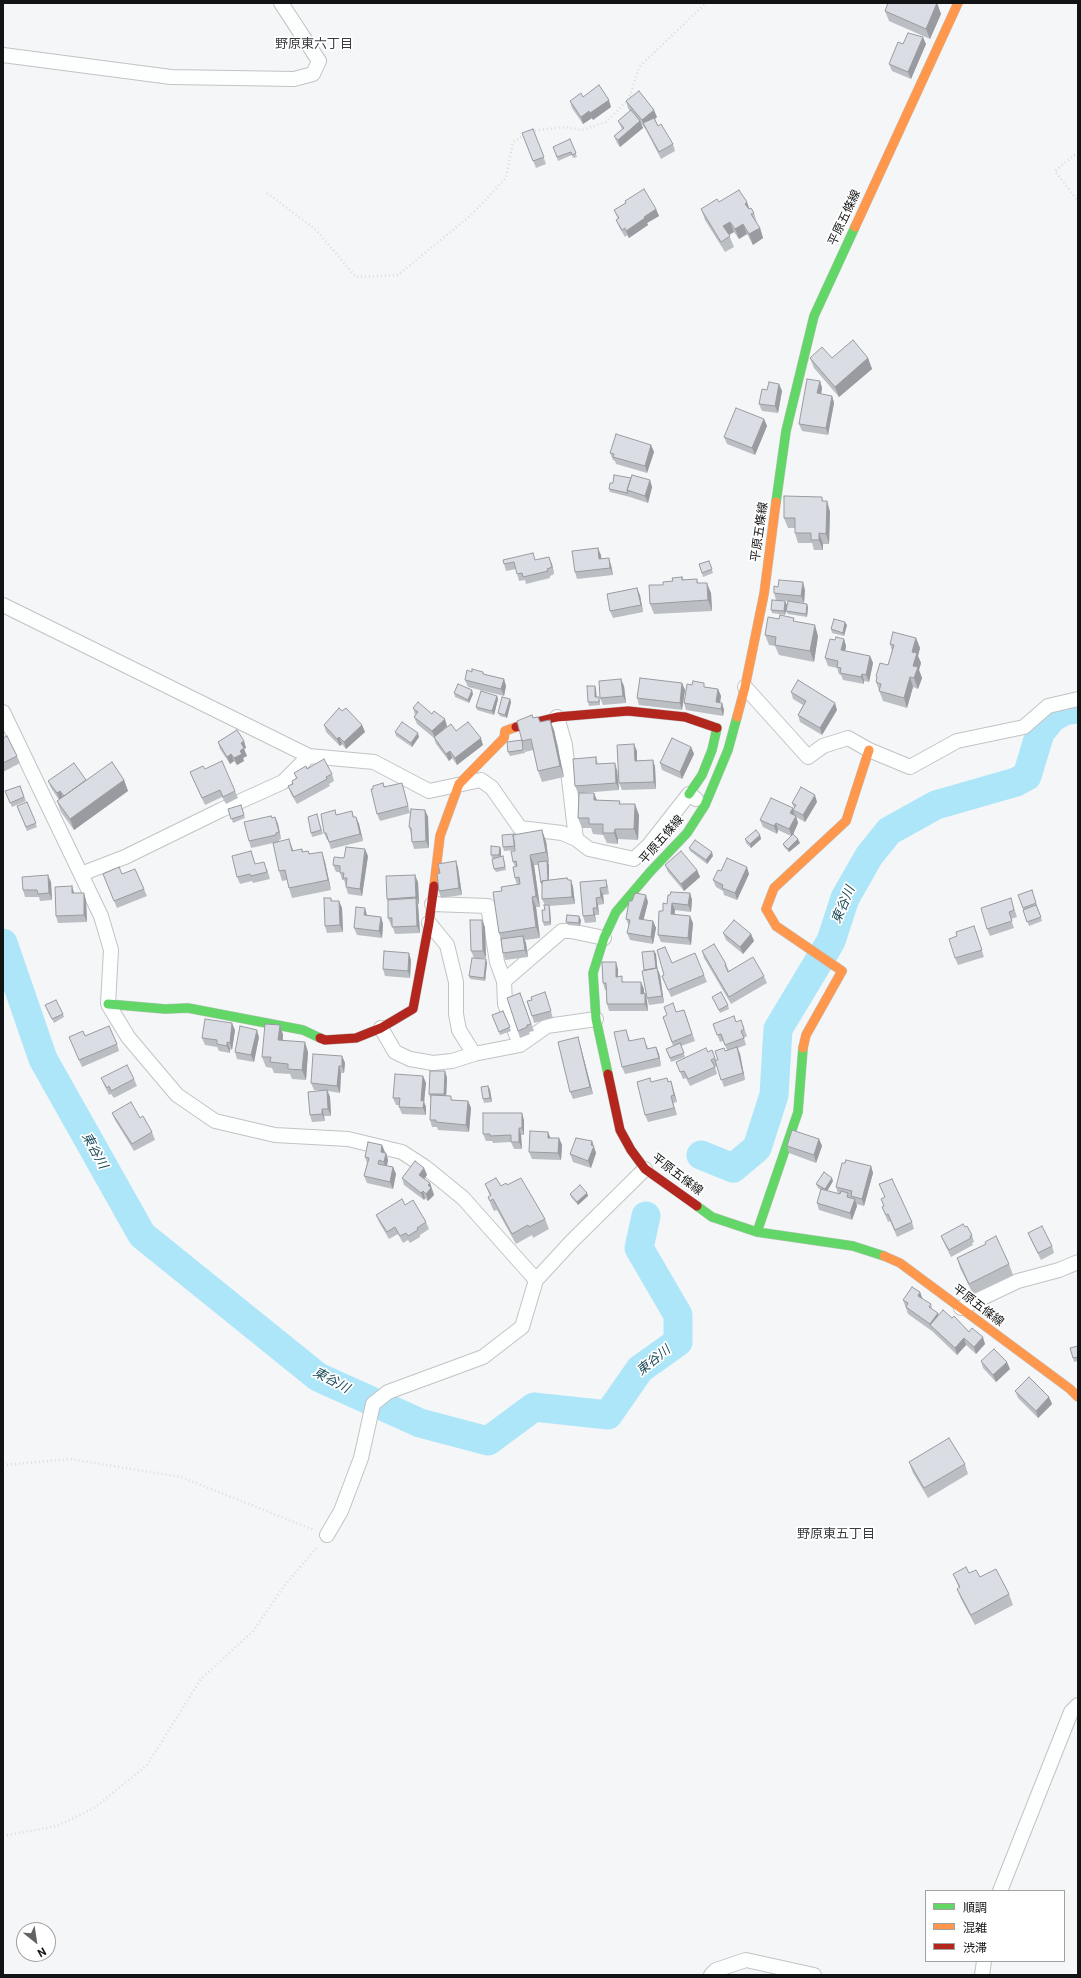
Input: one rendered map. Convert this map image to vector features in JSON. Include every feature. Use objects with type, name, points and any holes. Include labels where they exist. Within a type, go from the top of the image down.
[{"type":"main road","name":"平原五條線","points":[[958,3],[814,316],[786,431],[764,594],[745,687],[728,750],[705,805],[687,833],[650,872],[616,912],[604,938],[593,973],[596,1019],[620,1130],[631,1150],[645,1169],[712,1217],[757,1232],[853,1246],[880,1254],[900,1263],[1070,1389],[1078,1397]]},
{"type":"main road","points":[[108,1004],[165,1009],[188,1008],[303,1030],[325,1040],[356,1038],[381,1028],[413,1009],[432,904],[440,836],[459,784],[504,738],[504,731],[525,724],[557,717],[628,711],[685,717],[718,728],[712,750],[702,775],[698,783],[689,794]]},
{"type":"main road","points":[[757,1232],[798,1112],[802,1053],[806,1035],[842,971],[776,926],[766,909],[774,888],[846,821],[869,750]]},
{"type":"street","points":[[3,55],[171,77],[294,80],[312,74],[319,61],[281,3]]},
{"type":"street","points":[[3,605],[309,756],[374,762],[429,791],[481,780],[492,788],[520,828],[562,833],[576,839],[589,849],[634,859],[650,845],[689,794],[705,805]]},
{"type":"street","points":[[745,687],[808,757],[823,746],[848,738],[869,750],[910,767],[957,741],[1024,727],[1048,706],[1078,699]]},
{"type":"street","points":[[3,712],[27,760],[54,821],[101,916],[111,950],[108,1004],[128,1037],[177,1095],[215,1121],[275,1135],[348,1139],[402,1152],[425,1166],[463,1198],[536,1280]]},
{"type":"street","points":[[557,717],[564,745],[576,839]]},
{"type":"street","points":[[81,874],[125,857],[221,810],[283,782],[309,756]]},
{"type":"street","points":[[432,904],[488,906],[497,962],[504,980],[505,1004],[520,1045]]},
{"type":"street","points":[[429,923],[447,945],[456,982],[456,1014],[459,1030],[474,1054]]},
{"type":"street","points":[[504,980],[562,931],[571,931],[604,938]]},
{"type":"street","points":[[381,1028],[395,1052],[410,1059],[433,1063],[452,1061],[474,1054],[520,1045],[547,1026],[596,1019]]},
{"type":"street","points":[[327,1535],[341,1511],[361,1458],[374,1404],[388,1392],[482,1357],[522,1327],[536,1280],[572,1241],[645,1169]]},
{"type":"street","points":[[961,1308],[1018,1281],[1058,1270],[1078,1262]]},
{"type":"street","points":[[1000,1890],[1071,1712],[1078,1705]]},
{"type":"street","points":[[711,1975],[716,1970],[746,1960],[814,1975]]},
{"type":"street","points":[[982,1975],[984,1962]]},
{"type":"path","points":[[267,193],[316,230],[356,277],[398,275],[470,216],[506,178],[513,142],[533,130],[564,127],[582,130],[606,122],[629,99],[639,67],[706,3]]},
{"type":"path","points":[[1078,152],[1055,171],[1078,201]]},
{"type":"path","points":[[3,1465],[70,1459],[181,1477],[327,1535],[285,1585],[253,1631],[201,1679],[147,1765],[94,1808],[57,1826],[3,1836]]},
{"type":"building","points":[[888,3],[937,3],[926,29],[885,11]]},
{"type":"building","points":[[908,33],[923,37],[908,72],[889,64],[898,42],[903,44]]},
{"type":"building","points":[[599,85],[609,100],[590,113],[589,111],[581,117],[570,101],[581,93],[583,97]]},
{"type":"building","points":[[639,91],[654,110],[642,120],[626,101]]},
{"type":"building","points":[[631,110],[640,121],[618,140],[614,136],[624,128],[618,121]]},
{"type":"building","points":[[654,118],[658,126],[661,124],[673,144],[659,152],[643,123]]},
{"type":"building","points":[[533,129],[544,157],[533,161],[522,133]]},
{"type":"building","points":[[570,139],[576,153],[572,155],[571,152],[557,157],[553,147]]},
{"type":"building","points":[[644,189],[656,209],[626,231],[625,228],[622,230],[616,220],[619,218],[614,210]]},
{"type":"building","points":[[739,190],[747,202],[745,204],[749,209],[751,208],[754,213],[751,214],[760,228],[749,234],[743,224],[735,229],[730,222],[723,226],[730,236],[721,242],[701,209],[717,199],[719,202]]},
{"type":"building","points":[[853,340],[868,358],[835,387],[810,358],[822,347],[832,358]]},
{"type":"building","points":[[807,379],[820,381],[817,393],[832,396],[826,428],[799,424]]},
{"type":"building","points":[[769,382],[779,384],[775,406],[759,404],[762,389],[767,390]]},
{"type":"building","points":[[736,408],[764,419],[752,448],[724,437]]},
{"type":"building","points":[[616,434],[651,445],[645,466],[613,457],[614,454],[610,453]]},
{"type":"building","points":[[614,475],[631,478],[627,490],[628,493],[609,489],[610,483],[613,483]]},
{"type":"building","points":[[632,475],[650,480],[645,496],[627,490]]},
{"type":"building","points":[[784,496],[822,497],[822,501],[827,501],[826,534],[819,533],[819,540],[811,540],[811,533],[795,533],[795,518],[784,518]]},
{"type":"building","points":[[598,548],[599,559],[609,558],[610,568],[575,572],[572,551]]},
{"type":"building","points":[[533,553],[535,560],[549,557],[552,567],[547,569],[548,571],[523,577],[522,573],[517,574],[514,562],[504,564],[503,560]]},
{"type":"building","points":[[709,561],[712,569],[702,573],[699,564]]},
{"type":"building","points":[[682,577],[682,580],[697,579],[697,583],[707,583],[708,600],[650,604],[649,585],[663,585],[663,582],[673,581],[672,578]]},
{"type":"building","points":[[779,580],[803,582],[801,596],[774,593],[774,586],[778,587]]},
{"type":"building","points":[[637,588],[641,605],[610,611],[607,594]]},
{"type":"building","points":[[772,600],[785,601],[784,611],[771,610]]},
{"type":"building","points":[[788,601],[807,604],[806,614],[786,611]]},
{"type":"building","points":[[780,615],[794,618],[793,621],[815,625],[810,651],[775,645],[776,637],[765,635],[768,617],[779,619]]},
{"type":"building","points":[[834,619],[845,622],[843,633],[831,629]]},
{"type":"building","points":[[893,632],[916,638],[912,652],[917,653],[913,666],[918,667],[914,678],[910,677],[904,698],[879,691],[881,684],[876,682],[876,676],[880,663],[888,665],[894,645],[890,644]]},
{"type":"building","points":[[836,637],[844,639],[841,650],[870,656],[866,675],[862,674],[861,677],[840,673],[841,668],[837,667],[838,661],[825,658],[830,639],[835,640]]},
{"type":"building","points":[[472,669],[483,672],[483,674],[504,679],[501,689],[465,680],[467,670],[472,672]]},
{"type":"building","points":[[640,678],[682,683],[680,703],[637,698]]},
{"type":"building","points":[[621,679],[623,696],[600,698],[599,681]]},
{"type":"building","points":[[798,680],[835,703],[820,728],[798,715],[806,701],[791,692]]},
{"type":"building","points":[[693,681],[704,683],[704,687],[718,689],[716,702],[722,703],[721,709],[684,703],[687,684],[692,685]]},
{"type":"building","points":[[458,684],[472,690],[468,700],[454,693]]},
{"type":"building","points":[[587,686],[595,686],[595,697],[599,697],[599,702],[588,702]]},
{"type":"building","points":[[481,691],[497,696],[492,711],[476,707]]},
{"type":"building","points":[[502,697],[510,699],[505,715],[498,713]]},
{"type":"building","points":[[418,702],[432,714],[434,711],[445,719],[432,731],[414,717],[418,712],[413,708]]},
{"type":"building","points":[[339,708],[342,711],[346,708],[362,725],[344,742],[339,737],[337,739],[324,725]]},
{"type":"building","points":[[532,715],[533,718],[538,717],[540,722],[550,720],[560,766],[538,771],[531,739],[522,741],[517,721]]},
{"type":"building","points":[[402,722],[418,733],[411,743],[395,732]]},
{"type":"building","points":[[468,722],[481,738],[455,758],[450,751],[446,754],[434,737],[451,724],[456,731]]},
{"type":"building","points":[[237,730],[244,741],[241,743],[244,748],[240,751],[242,754],[234,758],[231,754],[227,757],[218,742]]},
{"type":"building","points":[[7,736],[17,756],[3,763],[3,738]]},
{"type":"building","points":[[672,738],[691,747],[680,772],[660,763]]},
{"type":"building","points":[[522,740],[523,750],[508,752],[507,742]]},
{"type":"building","points":[[634,744],[635,761],[653,760],[654,782],[619,783],[617,745]]},
{"type":"building","points":[[596,757],[596,764],[615,763],[616,783],[575,786],[573,759]]},
{"type":"building","points":[[324,759],[332,774],[326,777],[327,779],[294,797],[288,786],[293,784],[292,781],[297,778],[294,773],[306,766],[307,769]]},
{"type":"building","points":[[222,761],[235,791],[223,797],[220,790],[202,798],[190,772],[203,766],[205,769]]},
{"type":"building","points":[[112,762],[124,780],[70,819],[57,801]]},
{"type":"building","points":[[74,763],[86,780],[64,796],[60,791],[57,793],[48,781]]},
{"type":"building","points":[[383,783],[384,787],[402,783],[408,806],[377,814],[371,789],[373,789],[373,786]]},
{"type":"building","points":[[20,786],[24,797],[10,803],[5,791]]},
{"type":"building","points":[[801,787],[815,795],[803,815],[793,810],[796,805],[792,803]]},
{"type":"building","points":[[579,793],[594,793],[594,800],[620,801],[619,804],[635,804],[634,829],[615,829],[614,833],[603,833],[603,824],[589,824],[589,818],[578,818]]},
{"type":"building","points":[[771,798],[793,808],[790,813],[796,816],[789,829],[776,823],[774,826],[760,820]]},
{"type":"building","points":[[27,802],[36,823],[26,827],[17,806]]},
{"type":"building","points":[[241,805],[244,815],[231,819],[228,809]]},
{"type":"building","points":[[411,809],[425,810],[426,841],[412,842],[411,828],[409,827]]},
{"type":"building","points":[[335,810],[336,815],[352,811],[353,817],[356,817],[360,834],[329,842],[326,833],[324,833],[321,814]]},
{"type":"building","points":[[317,814],[321,830],[311,833],[308,817]]},
{"type":"building","points":[[271,816],[272,818],[275,817],[279,832],[276,833],[276,835],[249,841],[244,822]]},
{"type":"building","points":[[542,830],[546,852],[530,855],[536,896],[532,897],[536,927],[499,933],[493,892],[502,891],[501,887],[520,884],[519,877],[515,878],[513,867],[517,866],[516,861],[513,862],[511,851],[515,851],[513,835]]},
{"type":"building","points":[[756,830],[760,835],[750,844],[745,839]]},
{"type":"building","points":[[514,834],[515,846],[503,847],[502,835]]},
{"type":"building","points":[[793,834],[798,839],[788,849],[783,844]]},
{"type":"building","points":[[289,839],[292,851],[302,849],[302,852],[308,851],[309,854],[322,852],[328,880],[289,888],[285,870],[279,871],[273,843]]},
{"type":"building","points":[[695,840],[712,852],[706,860],[689,848]]},
{"type":"building","points":[[491,846],[500,847],[499,855],[491,855]]},
{"type":"building","points":[[346,847],[365,849],[360,889],[346,887],[347,878],[343,878],[344,873],[340,873],[340,866],[333,865],[334,857],[344,858]]},
{"type":"building","points":[[251,851],[255,864],[264,862],[267,872],[251,876],[250,874],[237,877],[232,856]]},
{"type":"building","points":[[681,851],[697,870],[681,884],[665,865]]},
{"type":"building","points":[[503,856],[505,867],[494,869],[492,859]]},
{"type":"building","points":[[727,858],[747,867],[735,893],[722,888],[723,885],[713,880],[718,870],[721,871]]},
{"type":"building","points":[[456,861],[459,888],[439,891],[437,874],[440,873],[438,864]]},
{"type":"building","points":[[547,861],[548,880],[542,881],[541,883],[538,862]]},
{"type":"building","points":[[119,867],[122,874],[135,869],[144,889],[114,901],[103,874]]},
{"type":"building","points":[[48,875],[49,893],[38,894],[37,890],[23,890],[22,877]]},
{"type":"building","points":[[415,875],[416,897],[387,899],[386,876]]},
{"type":"building","points":[[567,878],[568,880],[571,880],[572,897],[542,899],[542,881]]},
{"type":"building","points":[[606,880],[607,887],[600,888],[601,897],[596,898],[597,908],[593,908],[594,915],[583,916],[580,882]]},
{"type":"building","points":[[72,886],[72,893],[84,893],[84,915],[56,916],[55,887]]},
{"type":"building","points":[[1032,890],[1036,903],[1023,908],[1018,895]]},
{"type":"building","points":[[671,892],[690,893],[688,905],[672,903],[671,914],[690,916],[688,938],[658,935],[659,911],[663,911],[663,903],[667,904],[668,895],[670,895]]},
{"type":"building","points":[[635,893],[646,895],[639,919],[653,921],[651,937],[627,933],[630,920],[626,919],[629,901],[632,901]]},
{"type":"building","points":[[324,898],[331,898],[331,901],[339,901],[340,925],[325,926]]},
{"type":"building","points":[[416,898],[417,926],[392,927],[392,918],[388,918],[388,900]]},
{"type":"building","points":[[1011,898],[1014,910],[1009,912],[1012,921],[987,929],[981,908]]},
{"type":"building","points":[[544,905],[549,905],[550,922],[543,922],[542,910],[545,910]]},
{"type":"building","points":[[1036,905],[1041,917],[1027,922],[1023,910]]},
{"type":"building","points":[[356,907],[365,908],[364,915],[381,917],[379,931],[354,928]]},
{"type":"building","points":[[567,915],[579,916],[579,923],[566,922]]},
{"type":"building","points":[[470,920],[482,920],[483,951],[471,951]]},
{"type":"building","points":[[734,920],[751,934],[740,947],[723,933]]},
{"type":"building","points":[[974,926],[982,950],[955,958],[949,939],[957,936],[956,932]]},
{"type":"building","points":[[523,936],[525,950],[503,953],[501,939]]},
{"type":"building","points":[[714,944],[726,964],[725,965],[728,972],[753,957],[764,976],[729,997],[702,951]]},
{"type":"building","points":[[665,947],[672,963],[695,953],[704,975],[668,990],[662,976],[664,975],[657,950]]},
{"type":"building","points":[[384,951],[409,953],[408,971],[383,969]]},
{"type":"building","points":[[654,951],[656,968],[644,970],[642,952]]},
{"type":"building","points":[[472,958],[486,959],[484,978],[469,976]]},
{"type":"building","points":[[602,962],[616,962],[616,977],[622,976],[622,982],[641,982],[641,994],[645,993],[645,1004],[607,1004],[606,983],[603,983]]},
{"type":"building","points":[[657,968],[662,996],[647,998],[642,971]]},
{"type":"building","points":[[545,992],[551,1011],[532,1016],[527,1001],[532,1000],[531,997]]},
{"type":"building","points":[[721,992],[728,1005],[719,1010],[712,997]]},
{"type":"building","points":[[520,993],[531,1024],[518,1031],[507,998]]},
{"type":"building","points":[[56,1000],[63,1014],[52,1019],[45,1005]]},
{"type":"building","points":[[673,1003],[676,1012],[684,1010],[692,1034],[672,1042],[663,1017],[667,1015],[664,1007]]},
{"type":"building","points":[[503,1011],[510,1027],[499,1032],[492,1015]]},
{"type":"building","points":[[734,1016],[736,1022],[741,1020],[744,1029],[741,1031],[744,1038],[725,1045],[721,1034],[717,1035],[713,1024]]},
{"type":"building","points":[[205,1019],[232,1023],[230,1043],[227,1042],[227,1046],[217,1044],[217,1040],[202,1038]]},
{"type":"building","points":[[265,1024],[280,1025],[278,1040],[305,1042],[302,1070],[288,1069],[288,1064],[270,1062],[271,1057],[262,1057]]},
{"type":"building","points":[[109,1026],[117,1044],[79,1060],[69,1037],[83,1031],[85,1036]]},
{"type":"building","points":[[240,1026],[257,1030],[251,1055],[235,1052]]},
{"type":"building","points":[[626,1030],[629,1041],[644,1038],[647,1049],[656,1047],[659,1058],[622,1067],[614,1032]]},
{"type":"building","points":[[578,1037],[590,1087],[570,1092],[558,1042]]},
{"type":"building","points":[[680,1043],[684,1053],[670,1058],[666,1049]]},
{"type":"building","points":[[737,1047],[743,1073],[721,1080],[715,1060],[718,1060],[715,1051],[724,1048],[725,1051]]},
{"type":"building","points":[[706,1048],[708,1052],[712,1050],[715,1058],[711,1060],[715,1067],[688,1079],[684,1071],[680,1072],[676,1062]]},
{"type":"building","points":[[313,1054],[342,1056],[342,1066],[339,1066],[337,1086],[311,1083]]},
{"type":"building","points":[[127,1065],[134,1079],[111,1091],[109,1086],[107,1088],[101,1078]]},
{"type":"building","points":[[430,1071],[445,1071],[444,1094],[429,1094]]},
{"type":"building","points":[[395,1074],[423,1076],[421,1101],[424,1100],[423,1108],[399,1107],[400,1098],[393,1098]]},
{"type":"building","points":[[650,1078],[651,1082],[667,1078],[668,1082],[671,1081],[674,1095],[671,1096],[674,1108],[645,1115],[637,1082]]},
{"type":"building","points":[[488,1086],[490,1098],[483,1099],[481,1087]]},
{"type":"building","points":[[327,1090],[328,1109],[322,1109],[322,1114],[310,1115],[308,1092]]},
{"type":"building","points":[[431,1095],[451,1096],[451,1100],[468,1101],[466,1125],[430,1120]]},
{"type":"building","points":[[131,1102],[140,1118],[143,1116],[152,1132],[132,1144],[112,1113]]},
{"type":"building","points":[[483,1113],[522,1113],[522,1128],[519,1128],[519,1142],[511,1142],[511,1135],[490,1136],[490,1134],[483,1134]]},
{"type":"building","points":[[792,1130],[819,1139],[814,1155],[787,1146]]},
{"type":"building","points":[[530,1131],[548,1132],[548,1138],[559,1138],[558,1153],[529,1152]]},
{"type":"building","points":[[576,1138],[592,1141],[591,1145],[594,1146],[588,1161],[570,1154]]},
{"type":"building","points":[[368,1142],[382,1145],[381,1152],[386,1153],[384,1162],[379,1160],[378,1164],[393,1167],[390,1182],[364,1176],[369,1158],[365,1157]]},
{"type":"building","points":[[846,1160],[871,1166],[862,1199],[851,1196],[852,1191],[836,1187],[842,1163],[845,1163]]},
{"type":"building","points":[[415,1161],[424,1168],[419,1175],[430,1183],[428,1185],[431,1188],[426,1194],[423,1191],[421,1193],[402,1178]]},
{"type":"building","points":[[824,1172],[832,1178],[825,1189],[816,1184]]},
{"type":"building","points":[[496,1178],[501,1186],[506,1183],[507,1185],[521,1178],[545,1219],[529,1227],[528,1225],[512,1234],[493,1199],[490,1201],[488,1197],[491,1195],[485,1184]]},
{"type":"building","points":[[892,1179],[912,1222],[895,1230],[888,1214],[886,1215],[882,1207],[884,1206],[881,1199],[885,1197],[879,1184]]},
{"type":"building","points":[[580,1185],[587,1193],[577,1202],[570,1194]]},
{"type":"building","points":[[821,1189],[840,1194],[841,1191],[848,1193],[847,1197],[855,1199],[850,1213],[817,1203]]},
{"type":"building","points":[[402,1199],[405,1205],[413,1200],[426,1222],[417,1228],[418,1230],[408,1236],[406,1233],[400,1236],[395,1227],[387,1232],[376,1215]]},
{"type":"building","points":[[963,1224],[965,1227],[967,1226],[972,1235],[970,1236],[971,1238],[949,1250],[941,1236]]},
{"type":"building","points":[[1042,1226],[1052,1246],[1038,1253],[1028,1233]]},
{"type":"building","points":[[996,1236],[1009,1264],[969,1284],[957,1258],[986,1244],[985,1242]]},
{"type":"building","points":[[912,1287],[920,1292],[918,1296],[931,1304],[929,1307],[938,1313],[930,1324],[906,1307],[908,1303],[903,1300]]},
{"type":"building","points":[[943,1310],[952,1318],[954,1316],[969,1332],[972,1328],[983,1337],[974,1347],[964,1338],[955,1348],[930,1325]]},
{"type":"building","points":[[1078,1346],[1078,1357],[1073,1358],[1070,1348]]},
{"type":"building","points":[[994,1349],[1007,1362],[993,1375],[981,1361]]},
{"type":"building","points":[[1029,1377],[1049,1397],[1036,1411],[1015,1391]]},
{"type":"building","points":[[949,1438],[965,1464],[924,1488],[909,1462]]},
{"type":"building","points":[[966,1567],[969,1573],[976,1570],[980,1577],[996,1569],[1009,1594],[971,1615],[957,1589],[960,1587],[953,1574]]},
{"type":"waterway","name":"東谷川","points":[[701,1155],[733,1168],[757,1148],[774,1095],[778,1029],[831,941],[845,898],[869,856],[889,831],[936,805],[1016,782],[1027,776],[1040,733],[1052,718],[1064,711],[1078,709]]},
{"type":"waterway","name":"東谷川","points":[[3,943],[43,1059],[142,1235],[318,1377],[420,1423],[488,1441],[534,1407],[608,1415],[640,1369],[678,1342],[678,1315],[639,1248],[646,1216]]},
{"type":"traffic: fast","points":[[776,502],[786,431],[814,316],[855,227]]},
{"type":"traffic: fast","points":[[608,1074],[596,1019],[593,973],[604,938],[616,912],[650,872],[687,833],[705,805],[728,750],[737,717]]},
{"type":"traffic: fast","points":[[689,794],[702,775],[712,750],[717,728]]},
{"type":"traffic: fast","points":[[108,1004],[165,1009],[188,1008],[303,1030],[320,1038]]},
{"type":"traffic: fast","points":[[757,1232],[798,1112],[803,1048]]},
{"type":"traffic: fast","points":[[697,1206],[712,1217],[757,1232],[853,1246],[884,1256]]},
{"type":"traffic: slow","points":[[855,227],[958,3]]},
{"type":"traffic: slow","points":[[737,717],[745,687],[764,594],[776,502]]},
{"type":"traffic: slow","points":[[434,886],[440,836],[459,784],[504,738],[505,731],[516,727]]},
{"type":"traffic: slow","points":[[803,1048],[806,1035],[842,971],[776,926],[766,909],[774,888],[846,821],[869,750]]},
{"type":"traffic: slow","points":[[884,1256],[900,1263],[1070,1389],[1078,1397]]},
{"type":"traffic: jam","points":[[516,727],[557,717],[628,711],[685,717],[717,728]]},
{"type":"traffic: jam","points":[[320,1038],[325,1040],[356,1038],[381,1028],[413,1009],[429,923],[434,886]]},
{"type":"traffic: jam","points":[[608,1074],[620,1130],[631,1150],[645,1169],[697,1206]]},
{"type":"district","name":"野原東六丁目","points":[[314,45]]},
{"type":"district","name":"野原東五丁目","points":[[836,1535]]}]
